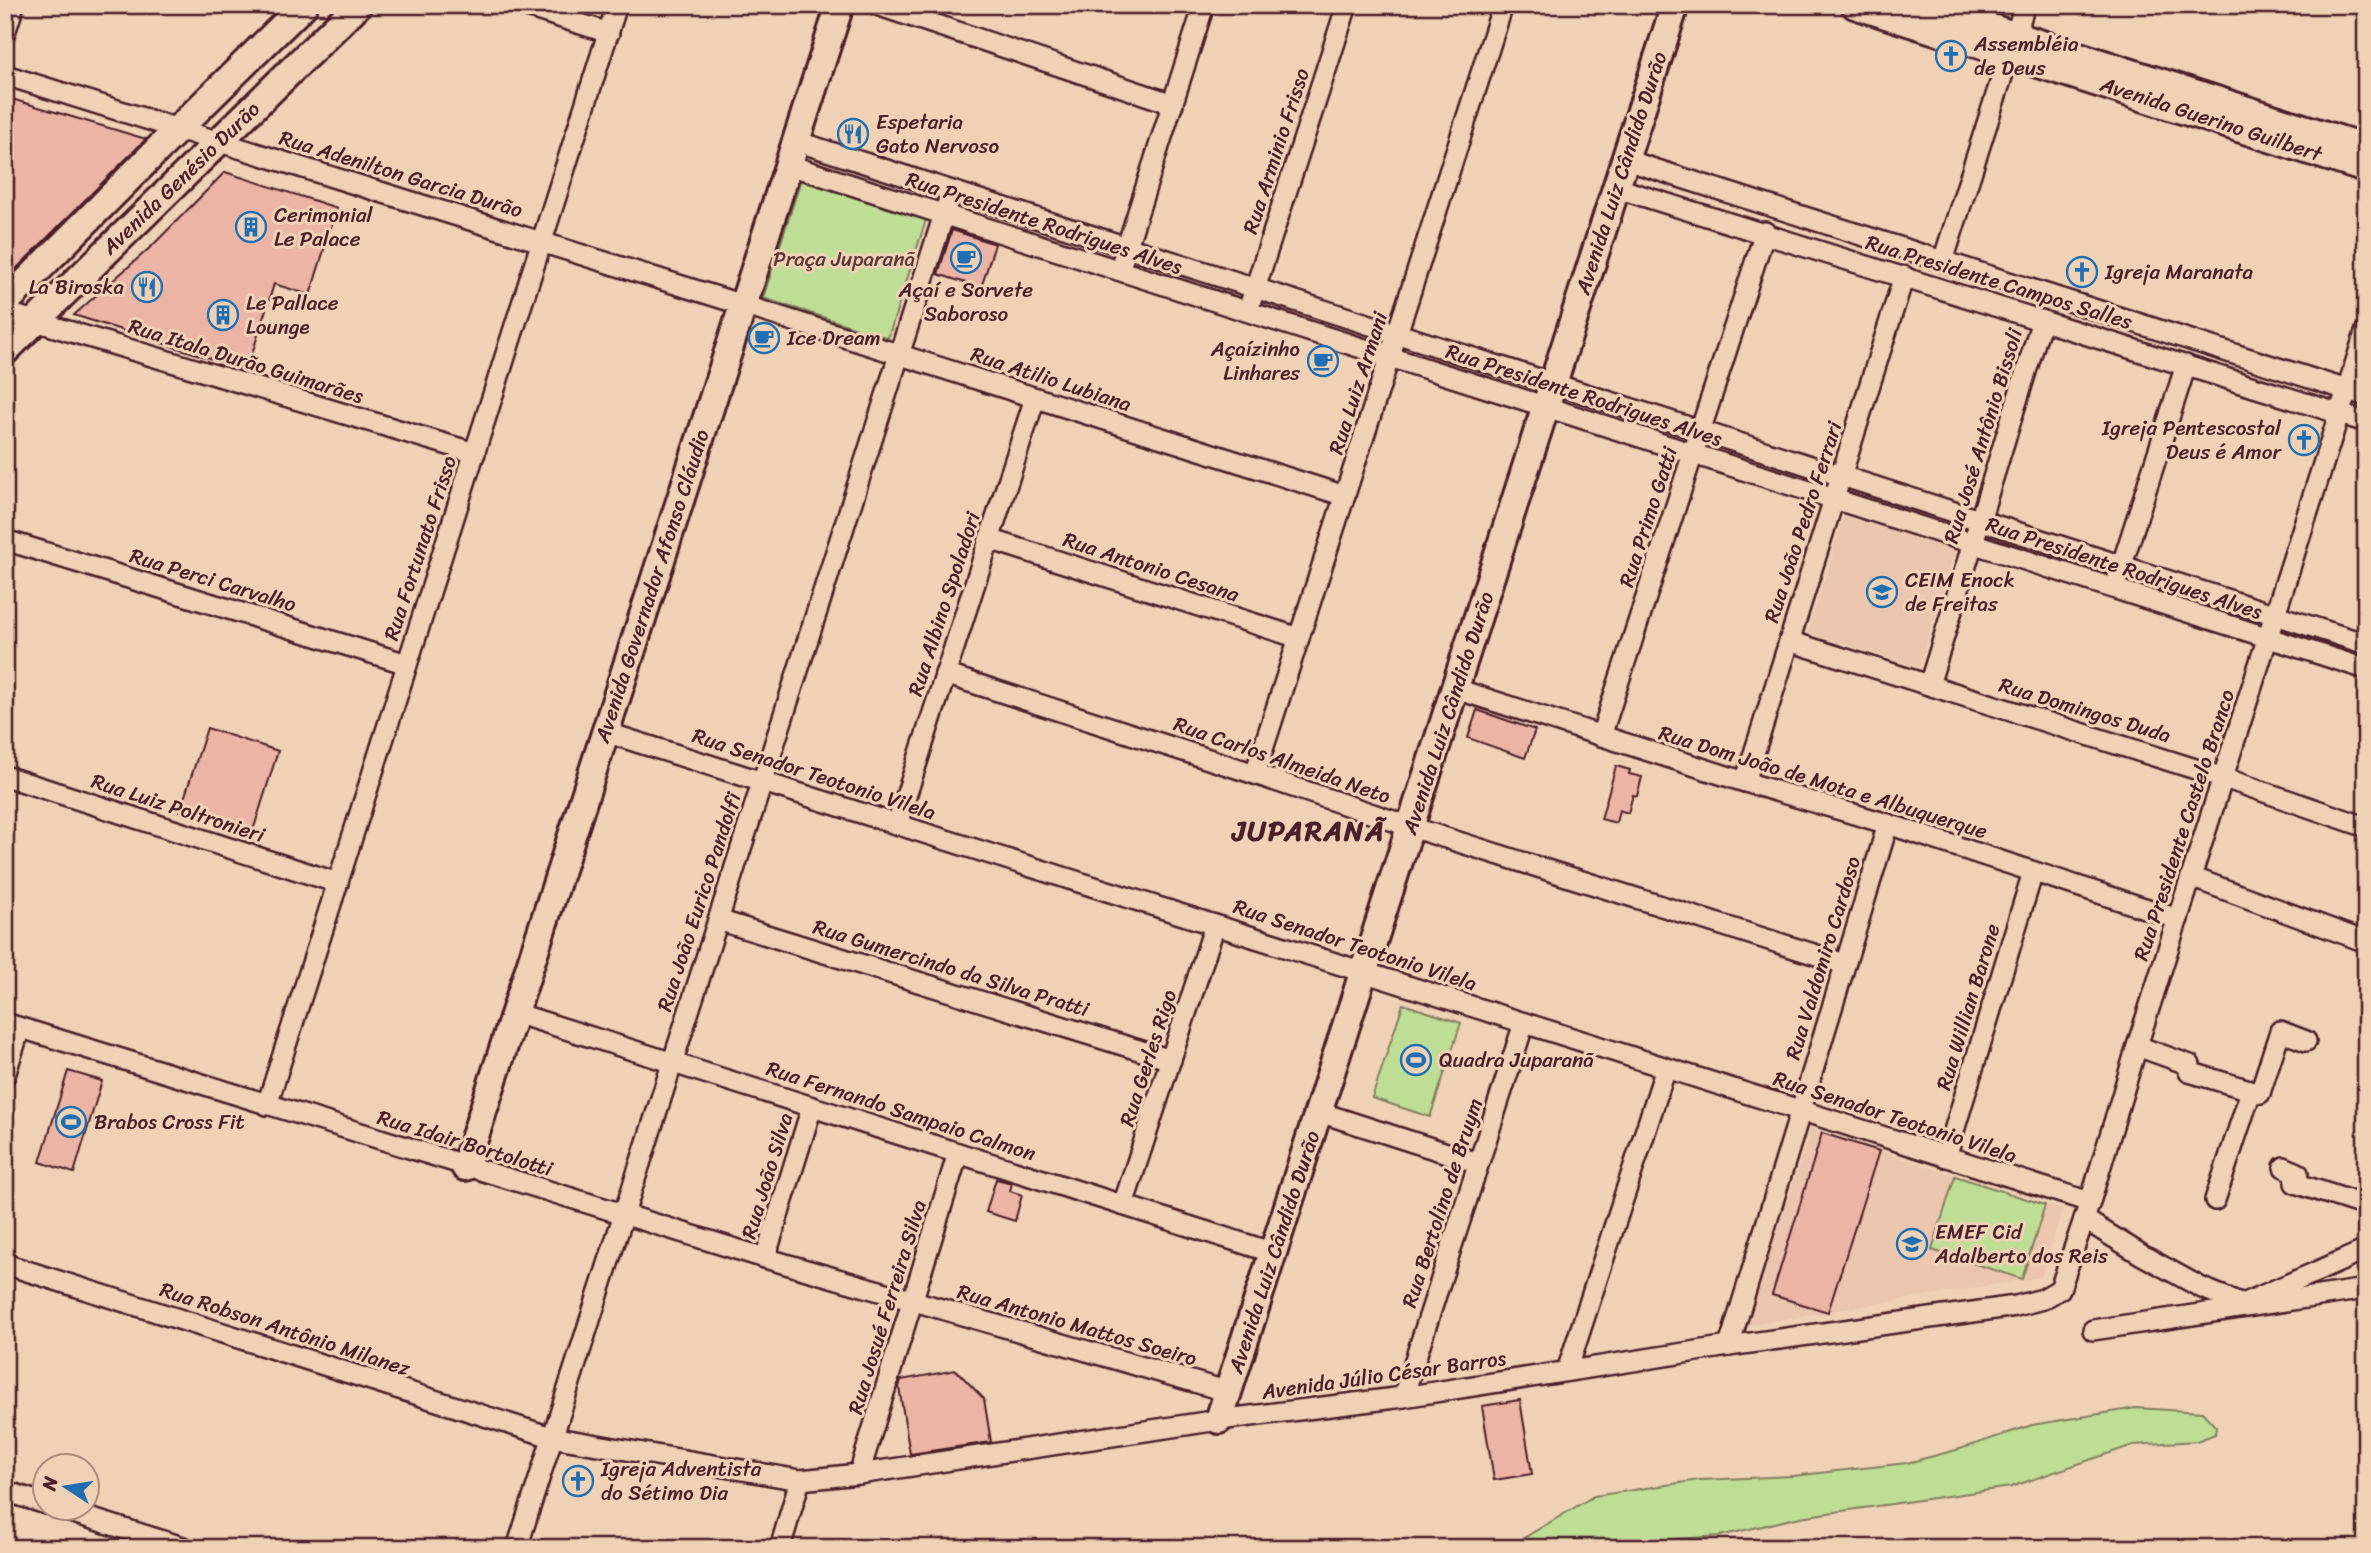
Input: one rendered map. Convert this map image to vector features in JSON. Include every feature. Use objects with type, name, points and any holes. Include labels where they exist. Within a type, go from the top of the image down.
[{"type":"street","points":[[5,33],[14,5]]},
{"type":"street","points":[[5,303],[177,128],[304,5]]},
{"type":"street","name":"Avenida Genésio Durão","points":[[5,351],[358,5]]},
{"type":"street","points":[[521,5],[609,33]]},
{"type":"street","name":"Rua Fortunato Frisso","points":[[267,1105],[617,5]]},
{"type":"street","name":"Avenida Governador Afonso Cláudio","points":[[465,1167],[840,5]]},
{"type":"street","points":[[877,5],[1173,104]]},
{"type":"street","points":[[1119,270],[1204,5]]},
{"type":"street","name":"Rua Arminio Frisso","points":[[1248,312],[1347,5]]},
{"type":"street","name":"Rua Luiz Armani","points":[[1255,774],[1503,5]]},
{"type":"street","name":"Avenida Luiz Cândido Durão","points":[[1219,1420],[1675,5]]},
{"type":"street","name":"Avenida Guerino Guilbert","points":[[1856,5],[2012,45],[2366,148]]},
{"type":"street","name":"Avenida Guerino Guilbert","points":[[1920,5],[2012,45],[2366,169]]},
{"type":"street","points":[[1943,261],[2025,5]]},
{"type":"street","name":"Rua Adenilton Garcia Durão","points":[[5,75],[743,305]]},
{"type":"street","name":"Rua Presidente Rodrigues Alves","points":[[792,153],[952,191],[1398,334],[1693,454],[2366,669]]},
{"type":"street","name":"Rua Presidente Rodrigues Alves","points":[[792,153],[944,215],[1390,357],[1700,431],[2366,644]]},
{"type":"street","name":"Rua Presidente Campos Salles","points":[[1626,160],[2366,396]]},
{"type":"street","name":"Rua Presidente Campos Salles","points":[[1618,188],[2366,422]]},
{"type":"street","name":"Rua João Eurico Pandolfi","points":[[517,1548],[952,191]]},
{"type":"street","name":"Rua Primo Gatti","points":[[1601,736],[1765,232]]},
{"type":"street","name":"Rua João Pedro Ferrari","points":[[1745,782],[1904,276]]},
{"type":"street","name":"Rua Atilio Lubiana","points":[[743,305],[1345,496]]},
{"type":"street","name":"Rua Itala Durão Guimarães","points":[[5,312],[475,453]]},
{"type":"street","name":"Rua José Antônio Bissoli","points":[[1929,685],[2042,320]]},
{"type":"street","name":"Rua Presidente Castelo Branco","points":[[2016,1306],[2043,1299],[2060,1289],[2366,330]]},
{"type":"street","points":[[2115,589],[2186,365]]},
{"type":"street","name":"Rua Albino Spoladori","points":[[897,824],[1035,398]]},
{"type":"street","name":"Rua Antonio Cesana","points":[[989,539],[1299,638]]},
{"type":"street","name":"Rua Perci Carvalho","points":[[5,540],[407,664]]},
{"type":"street","name":"Rua Domingos Duda","points":[[1789,641],[2224,778],[2366,827]]},
{"type":"street","name":"Rua Carlos Almeida Neto","points":[[945,674],[1411,827],[1845,964]]},
{"type":"street","name":"Rua Dom João de Mota e Albuquerque","points":[[1455,689],[1745,782],[1888,824],[2178,919]]},
{"type":"street","name":"Rua Senador Teotonio Vilela","points":[[606,732],[1946,1157],[2087,1210],[2141,1255],[2202,1289],[2243,1306]]},
{"type":"street","name":"Rua Luiz Poltronieri","points":[[5,776],[338,883]]},
{"type":"street","name":"Rua Valdomiro Cardoso","points":[[1729,1346],[1888,824]]},
{"type":"street","name":"Rua Willian Barone","points":[[1946,1157],[2033,872]]},
{"type":"street","points":[[2192,877],[2366,942]]},
{"type":"street","name":"Rua Gumercindo da Silva Pratti","points":[[718,920],[1171,1060]]},
{"type":"street","name":"Rua Gerles Rigo","points":[[1123,1205],[1215,925]]},
{"type":"street","name":"Rua Fernando Sampaio Calmon","points":[[515,1013],[1274,1252]]},
{"type":"street","name":"Rua Bertolino de Bruym","points":[[1403,1397],[1524,1023]]},
{"type":"street","points":[[5,1074],[13,1026]]},
{"type":"street","name":"Rua Idair Bortolotti","points":[[13,1026],[465,1167],[912,1302]]},
{"type":"street","points":[[2137,1046],[2190,1065],[2189,1072],[2260,1093],[2280,1031],[2306,1041]]},
{"type":"street","points":[[1567,1371],[1666,1068]]},
{"type":"street","points":[[2215,1200],[2251,1091]]},
{"type":"street","name":"Rua João Silva","points":[[765,1258],[812,1107]]},
{"type":"street","points":[[1319,1112],[1478,1163]]},
{"type":"street","name":"Rua Josué Ferreira Silva","points":[[859,1474],[958,1153]]},
{"type":"street","points":[[2284,1167],[2298,1173],[2295,1183],[2366,1206]]},
{"type":"street","points":[[2243,1306],[2366,1250]]},
{"type":"street","name":"Rua Robson Antônio Milanez","points":[[5,1264],[551,1437]]},
{"type":"street","points":[[2093,1330],[2366,1289]]},
{"type":"street","name":"Rua Antonio Mattos Soeiro","points":[[912,1302],[1229,1392]]},
{"type":"street","name":"Avenida Júlio César Barros","points":[[551,1437],[800,1480],[859,1474],[1219,1420],[1403,1397],[1729,1346],[2016,1306]]},
{"type":"street","points":[[780,1548],[800,1480]]},
{"type":"street","points":[[5,1491],[32,1500]]},
{"type":"street","points":[[98,1522],[149,1541],[186,1548]]},
{"type":"shaded area","name":"CEIM Enock de Freitas","points":[[1844,516],[1955,550],[1919,667],[1808,633]]},
{"type":"shaded area","name":"EMEF Cid Adalberto dos Reis","points":[[1811,1129],[2062,1210],[2041,1277],[1747,1325]]},
{"type":"green space","name":"Praça Juparanã","points":[[801,180],[926,220],[888,338],[763,298]]},
{"type":"green space","name":"Quadra Juparanã","points":[[1403,1004],[1461,1023],[1430,1117],[1372,1098]]},
{"type":"green space","points":[[1955,1176],[2045,1205],[2022,1279],[1932,1250]]},
{"type":"green space","points":[[2136,1408],[2202,1412],[2216,1427],[2215,1434],[2197,1441],[2133,1445],[2011,1487],[1800,1517],[1720,1536],[1676,1539],[1641,1548],[1507,1548],[1594,1496],[1699,1480],[1793,1476],[1907,1463],[2032,1425]]},
{"type":"building","points":[[5,97],[146,139],[5,280]]},
{"type":"building","points":[[225,172],[337,208],[310,295],[274,284],[247,370],[74,315],[153,245]]},
{"type":"building","name":"Açaí e Sorvete Saboroso","points":[[952,230],[995,244],[981,288],[938,274]]},
{"type":"building","points":[[1477,710],[1535,730],[1525,758],[1468,738]]},
{"type":"building","points":[[207,728],[278,751],[252,834],[180,811]]},
{"type":"building","points":[[1616,766],[1630,770],[1629,774],[1642,777],[1637,796],[1633,795],[1628,813],[1619,810],[1616,823],[1601,819]]},
{"type":"building","name":"Brabos Cross Fit","points":[[68,1071],[102,1081],[74,1173],[40,1162]]},
{"type":"building","points":[[1822,1133],[1879,1151],[1828,1312],[1772,1295]]},
{"type":"building","points":[[996,1179],[1012,1183],[1010,1191],[1022,1195],[1015,1221],[986,1212]]},
{"type":"building","points":[[956,1370],[984,1399],[991,1442],[910,1454],[899,1387],[901,1380]]},
{"type":"building","points":[[1520,1400],[1532,1474],[1494,1480],[1482,1406]]},
{"type":"place","name":"Assembléia de Deus","points":[[1951,56]]},
{"type":"place","name":"Espetaria Gato Nervoso","points":[[853,134]]},
{"type":"place","name":"Cerimonial Le Palace","points":[[251,227]]},
{"type":"place","name":"Açaí e Sorvete Saboroso","points":[[966,258]]},
{"type":"place","name":"Igreja Maranata","points":[[2082,272]]},
{"type":"place","name":"La Biroska","points":[[147,287]]},
{"type":"place","name":"Le Pallace Lounge","points":[[223,315]]},
{"type":"place","name":"Ice Dream","points":[[764,338]]},
{"type":"place","name":"Açaízinho Linhares","points":[[1323,361]]},
{"type":"place","name":"Igreja Pentescostal Deus é Amor","points":[[2304,440]]},
{"type":"place","name":"CEIM Enock de Freitas","points":[[1882,592]]},
{"type":"place","name":"Quadra Juparanã","points":[[1416,1060]]},
{"type":"place","name":"Brabos Cross Fit","points":[[71,1122]]},
{"type":"place","name":"EMEF Cid Adalberto dos Reis","points":[[1912,1244]]},
{"type":"place","name":"Igreja Adventista do Sétimo Dia","points":[[578,1481]]},
{"type":"district","name":"JUPARANÃ","points":[[1309,830]]}]
